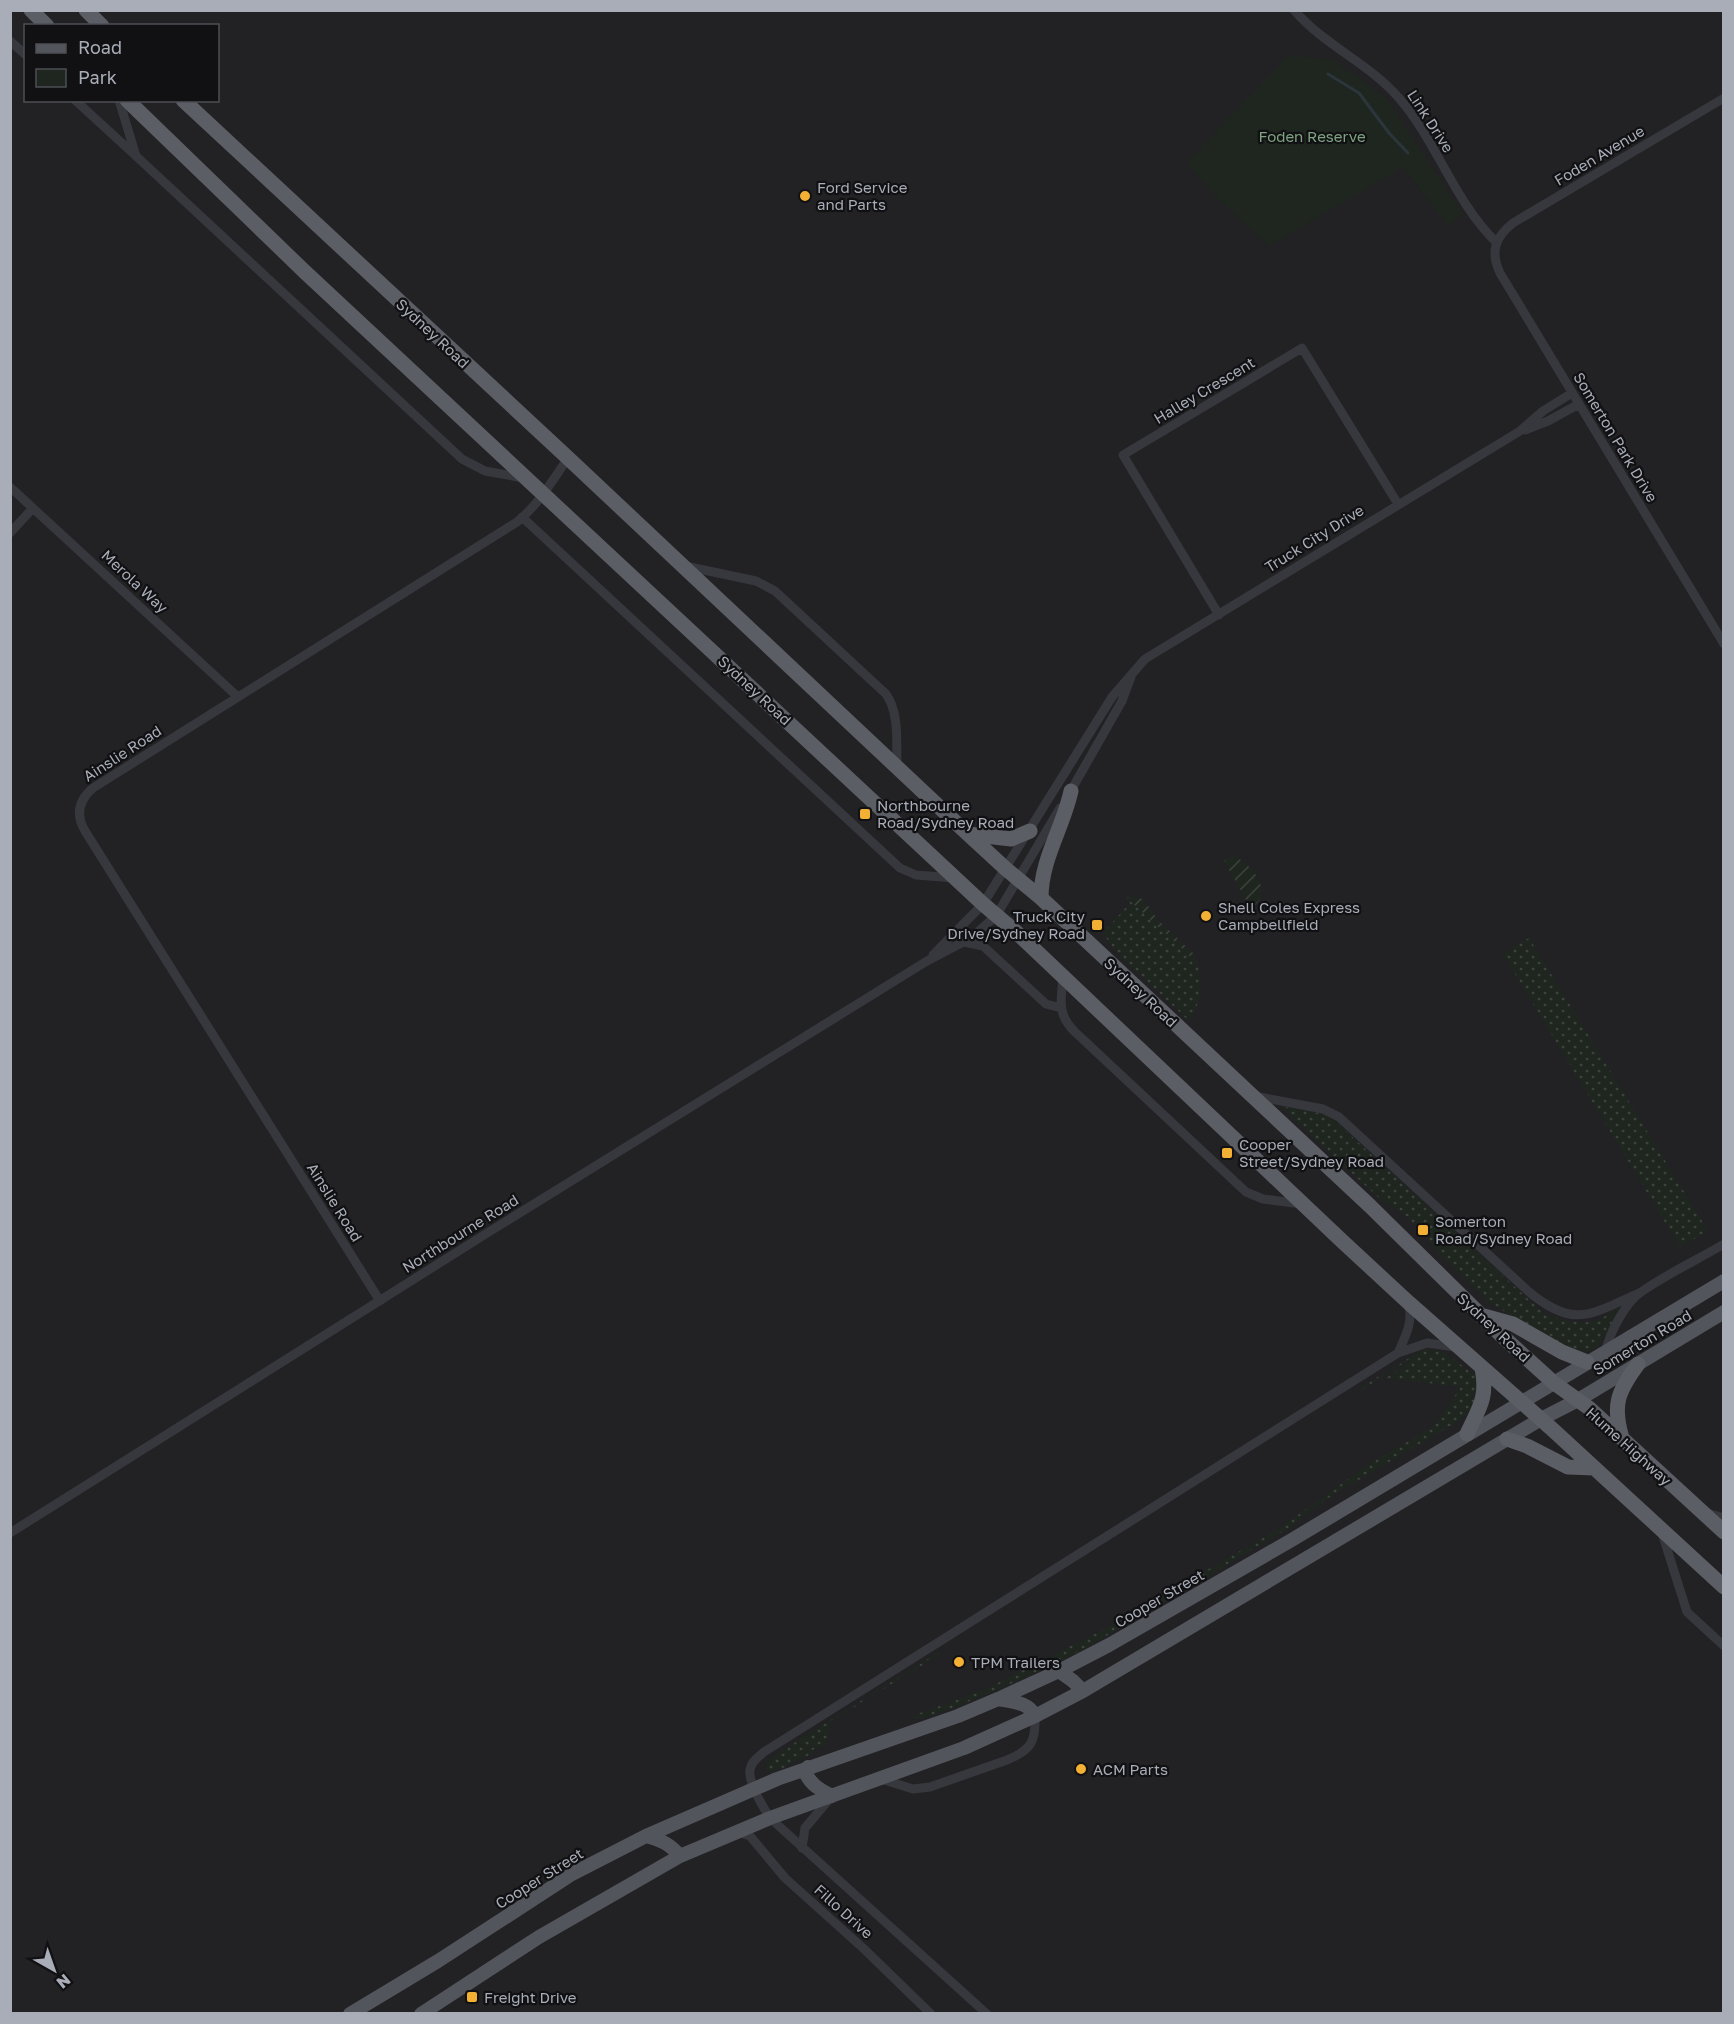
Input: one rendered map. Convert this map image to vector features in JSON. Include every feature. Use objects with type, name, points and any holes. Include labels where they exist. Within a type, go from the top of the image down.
[{"type":"highway","points":[[31,10],[45,24]]},
{"type":"highway","points":[[86,10],[100,24]]},
{"type":"highway","name":"Sydney Road","points":[[130,102],[305,272],[1063,977],[1302,1204],[1521,1403]]},
{"type":"highway","name":"Sydney Road","points":[[185,102],[968,834],[1041,898],[1252,1095],[1370,1206],[1481,1316],[1554,1383]]},
{"type":"highway","points":[[1041,898],[1041,880],[1045,865],[1071,791]]},
{"type":"highway","points":[[968,834],[1011,839],[1030,831]]},
{"type":"highway","points":[[1481,1316],[1513,1324],[1562,1352],[1587,1362]]},
{"type":"highway","points":[[1623,1442],[1616,1420],[1618,1401],[1623,1384],[1638,1364]]},
{"type":"highway","points":[[1467,1434],[1484,1396],[1486,1385],[1482,1368]]},
{"type":"highway","name":"Hume Highway","points":[[1554,1383],[1578,1400],[1724,1532]]},
{"type":"highway","points":[[1521,1403],[1724,1587]]},
{"type":"highway","points":[[1507,1439],[1527,1446],[1568,1467],[1594,1468]]},
{"type":"main road","name":"Somerton Road","points":[[1554,1383],[1724,1281]]},
{"type":"main road","name":"Somerton Road","points":[[1578,1400],[1724,1312]]},
{"type":"main road","name":"Cooper Street","points":[[350,2013],[438,1961],[572,1874],[646,1836],[808,1767],[958,1716],[1059,1671],[1109,1645],[1317,1525],[1554,1383]]},
{"type":"main road","points":[[421,2013],[539,1937],[680,1856],[770,1818],[964,1748],[1035,1716],[1083,1691],[1541,1419],[1578,1400]]},
{"type":"main road","points":[[1317,1525],[1329,1545]]},
{"type":"main road","points":[[1059,1671],[1073,1680],[1083,1691]]},
{"type":"main road","points":[[999,1699],[1024,1705],[1033,1711],[1035,1716]]},
{"type":"main road","points":[[808,1767],[806,1774],[810,1782],[816,1788],[832,1796]]},
{"type":"main road","points":[[646,1836],[672,1846],[680,1856]]},
{"type":"street","name":"Link Drive","points":[[1294,10],[1314,31],[1382,80],[1401,100],[1478,224],[1496,242]]},
{"type":"street","points":[[10,41],[24,53]]},
{"type":"street","name":"Foden Avenue","points":[[1496,242],[1513,223],[1724,98]]},
{"type":"street","points":[[77,102],[462,459],[485,471],[526,478]]},
{"type":"street","points":[[120,102],[136,156]]},
{"type":"street","name":"Somerton Park Drive","points":[[1496,242],[1494,258],[1500,273],[1724,644]]},
{"type":"street","name":"Halley Crescent","points":[[1219,615],[1123,455],[1302,348],[1398,504]]},
{"type":"street","name":"Truck City Drive","points":[[996,916],[1030,831],[1112,697],[1145,659],[1520,431],[1543,411],[1572,393]]},
{"type":"street","name":"Truck City Drive","points":[[1520,431],[1548,421],[1579,404]]},
{"type":"street","name":"Ainslie Road","points":[[380,1301],[84,831],[78,817],[80,805],[93,788],[522,517],[544,494],[568,458]]},
{"type":"street","name":"Merola Way","points":[[10,487],[238,697]]},
{"type":"street","points":[[10,533],[33,508]]},
{"type":"street","points":[[522,517],[900,868],[916,875],[939,875],[956,879]]},
{"type":"street","points":[[683,566],[764,584],[788,602],[878,686],[894,708],[897,767]]},
{"type":"street","name":"Truck City Drive","points":[[983,904],[1012,874],[1071,791],[1122,701],[1131,677]]},
{"type":"street","name":"Northbourne Road","points":[[927,960],[983,904]]},
{"type":"street","name":"Northbourne Road","points":[[10,1533],[927,960],[963,942],[996,916]]},
{"type":"street","points":[[963,942],[983,946],[1046,1004],[1061,1008]]},
{"type":"street","points":[[1063,977],[1061,1008],[1066,1023],[1246,1192],[1263,1199],[1302,1204]]},
{"type":"street","points":[[1252,1095],[1323,1109],[1339,1117],[1528,1291],[1552,1309],[1566,1314],[1587,1315],[1600,1312],[1640,1293]]},
{"type":"street","name":"Somerton Road","points":[[1606,1351],[1610,1334],[1624,1311],[1640,1293],[1724,1245]]},
{"type":"street","points":[[1398,1353],[1408,1332],[1409,1303]]},
{"type":"street","points":[[770,1818],[761,1805],[750,1777],[750,1769],[754,1760],[764,1752],[1398,1353],[1427,1343],[1460,1348]]},
{"type":"street","name":"Hume Highway","points":[[1702,1512],[1724,1518]]},
{"type":"street","points":[[1661,1529],[1687,1612],[1724,1646]]},
{"type":"street","points":[[881,1779],[913,1789],[930,1787],[1020,1755],[1033,1742],[1035,1716]]},
{"type":"street","points":[[802,1848],[805,1828],[832,1796]]},
{"type":"street","name":"Fillo Drive","points":[[770,1818],[890,1924],[984,2012]]},
{"type":"street","name":"Fillo Drive","points":[[738,1832],[750,1836],[785,1878],[863,1947],[931,2013]]},
{"type":"shaded area","points":[[11,11],[1723,11],[1723,2013],[11,2014]]},
{"type":"green space","name":"Foden Reserve","points":[[1289,55],[1333,60],[1385,97],[1463,214],[1448,226],[1403,167],[1269,246],[1214,195],[1187,162]]},
{"type":"green space","points":[[1233,856],[1252,870],[1261,885],[1260,899],[1254,906],[1248,903],[1224,861]]},
{"type":"green space","points":[[1131,896],[1143,899],[1158,920],[1194,954],[1197,962],[1193,964],[1189,955],[1127,898]]},
{"type":"green space","points":[[1127,898],[1189,955],[1193,963],[1197,962],[1200,993],[1189,1021],[1116,952],[1103,933],[1130,903]]},
{"type":"green space","points":[[1529,938],[1708,1231],[1680,1247],[1503,954]]},
{"type":"green space","points":[[1280,1106],[1324,1114],[1335,1121],[1541,1311],[1563,1320],[1585,1322],[1600,1319],[1624,1304],[1601,1342],[1594,1349],[1582,1352],[1552,1341],[1491,1303],[1439,1254],[1423,1232],[1402,1212],[1381,1200]]},
{"type":"green space","points":[[1424,1349],[1444,1352],[1481,1380],[1472,1409],[1460,1420],[1328,1498],[1293,1525],[1086,1648],[1029,1676],[960,1705],[921,1719],[909,1717],[984,1690],[1104,1629],[1277,1530],[1368,1465],[1434,1426],[1461,1387],[1386,1378],[1412,1361],[1410,1359],[1360,1391],[1361,1387]]},
{"type":"green space","points":[[939,1652],[942,1653],[830,1722],[826,1745],[812,1750],[813,1753],[785,1767],[771,1772],[767,1770],[766,1763],[772,1757]]},
{"type":"waterway","points":[[1328,74],[1359,93],[1389,133],[1408,153]]},
{"type":"place","name":"Ford Service and Parts","points":[[805,196]]},
{"type":"place","name":"Northbourne Road/Sydney Road","points":[[865,814]]},
{"type":"place","name":"Shell Coles Express Campbellfield","points":[[1206,916]]},
{"type":"place","name":"Truck City Drive/Sydney Road","points":[[1097,925]]},
{"type":"place","name":"Cooper Street/Sydney Road","points":[[1227,1153]]},
{"type":"place","name":"Somerton Road/Sydney Road","points":[[1423,1230]]},
{"type":"place","name":"TPM Trailers","points":[[959,1662]]},
{"type":"place","name":"ACM Parts","points":[[1081,1769]]},
{"type":"place","name":"Freight Drive","points":[[472,1997]]}]
